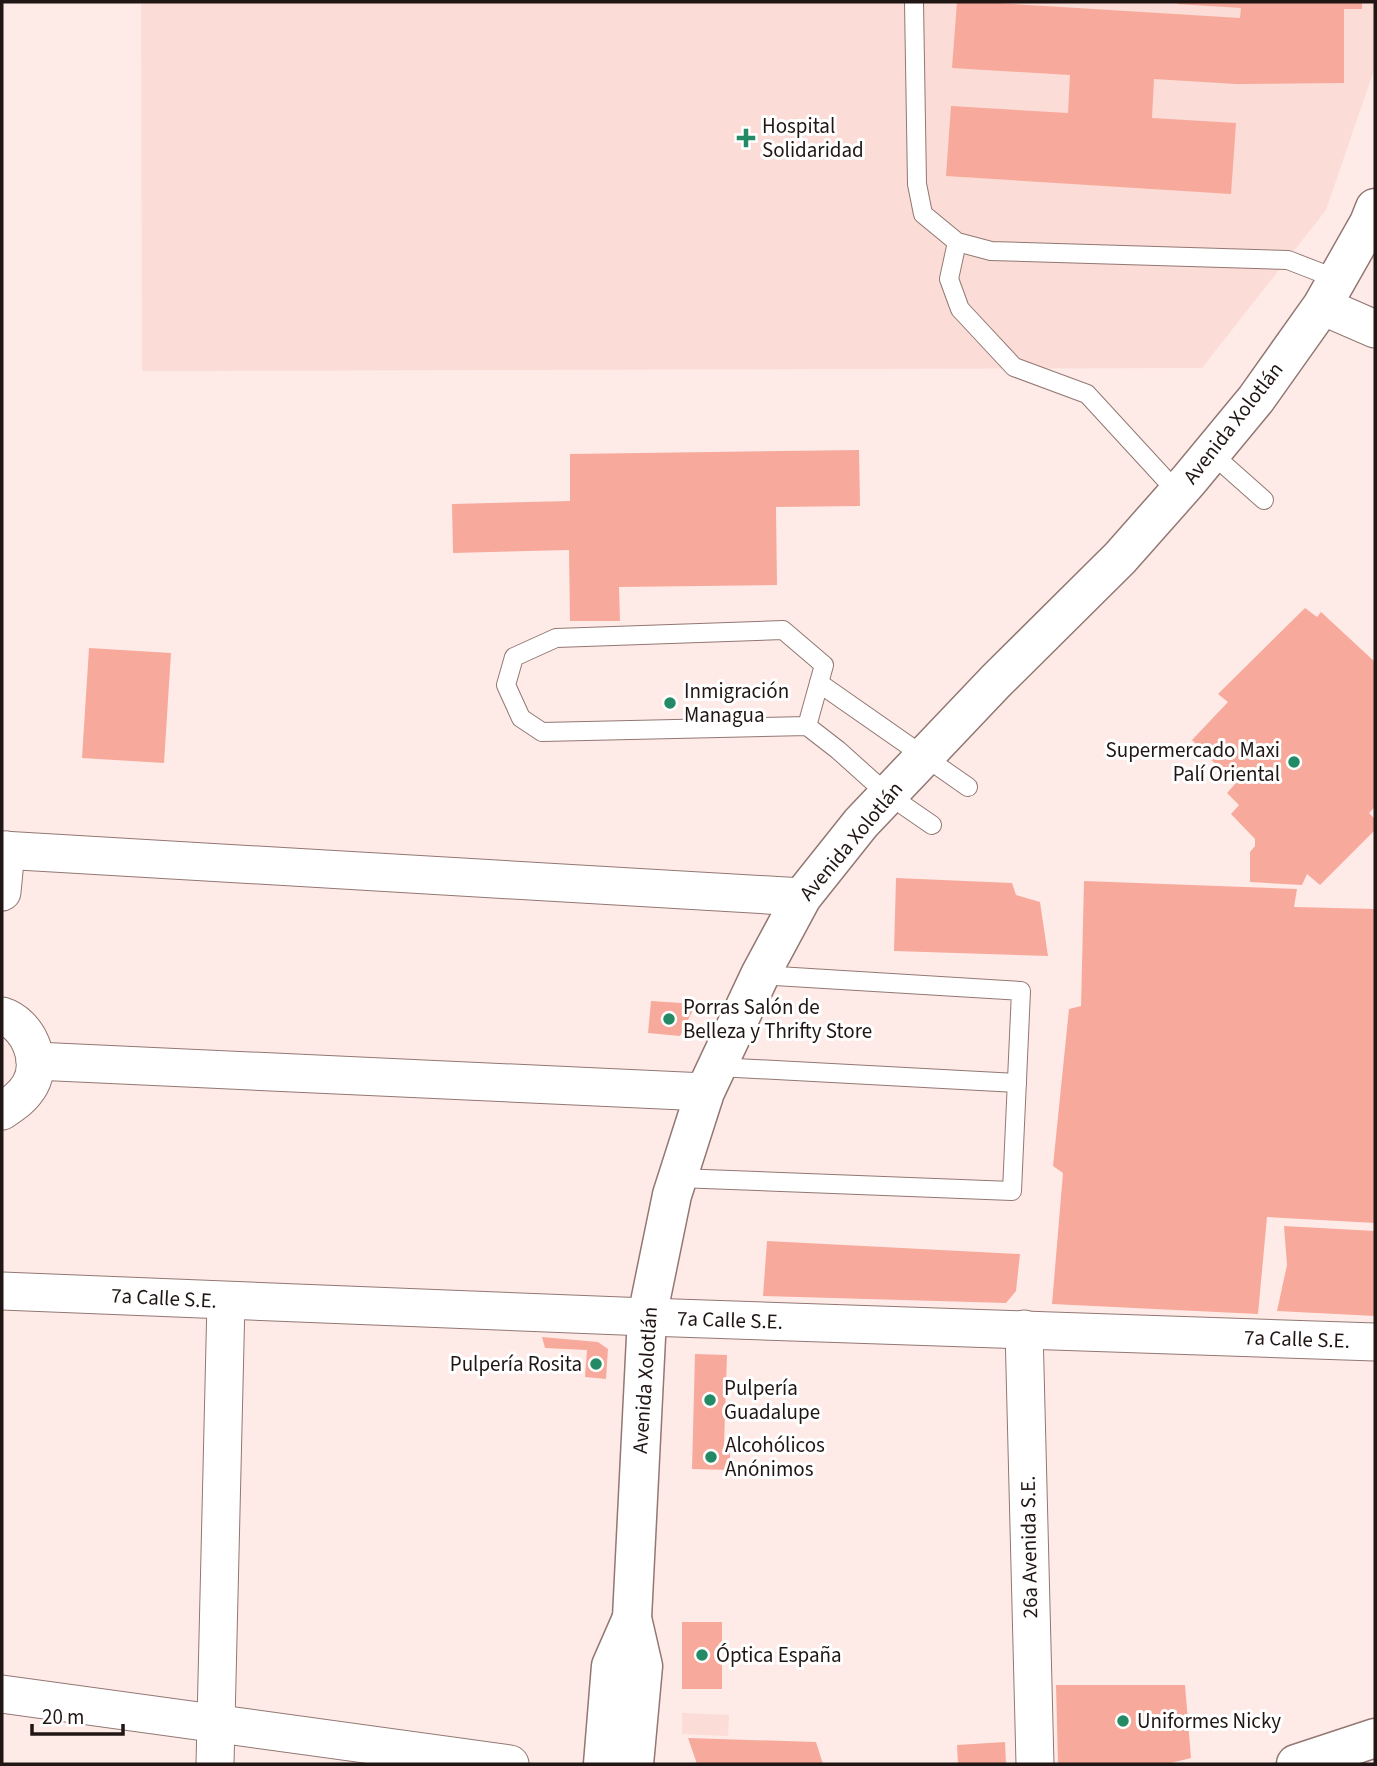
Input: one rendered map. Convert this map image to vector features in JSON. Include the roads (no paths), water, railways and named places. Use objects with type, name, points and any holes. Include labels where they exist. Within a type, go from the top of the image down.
[{"type":"main road","name":"Avenida Xolotlán","points":[[634,1764],[643,1666],[632,1618],[647,1317],[672,1195],[712,1079],[760,975],[802,897],[861,823],[996,681],[1120,558],[1178,493],[1269,382],[1329,292],[1370,223],[1375,208]]},
{"type":"main road","name":"Avenida Xolotlán","points":[[603,1764],[611,1665],[632,1618]]},
{"type":"main road","points":[[639,1718],[653,1764]]},
{"type":"main road","points":[[1296,1764],[1375,1738]]},
{"type":"street","points":[[1329,292],[1375,329]]},
{"type":"street","points":[[2,892],[4,850],[802,897]]},
{"type":"street","points":[[2,1016],[21,1028],[31,1043],[35,1061],[32,1082],[19,1100],[2,1111]]},
{"type":"street","points":[[35,1061],[712,1079]]},
{"type":"street","name":"7a Calle S.E.","points":[[2,1291],[1375,1342]]},
{"type":"street","points":[[215,1764],[226,1301]]},
{"type":"street","name":"26a Avenida S.E.","points":[[1024,1329],[1035,1764]]},
{"type":"street","points":[[2,1694],[510,1764]]},
{"type":"lane","points":[[914,2],[917,184],[923,214],[957,242],[991,251],[1288,260],[1329,292]]},
{"type":"lane","points":[[957,242],[949,279],[960,309],[1014,367],[1087,394],[1178,493]]},
{"type":"lane","points":[[1211,453],[1264,500]]},
{"type":"lane","points":[[807,726],[824,665],[782,630],[556,638],[514,657],[506,685],[521,718],[542,732],[807,726],[887,794],[932,825]]},
{"type":"lane","points":[[819,683],[968,787]]},
{"type":"lane","points":[[678,1178],[1012,1191],[1021,991],[760,975]]},
{"type":"lane","points":[[712,1079],[1017,1083]]},
{"type":"place","name":"Hospital Solidaridad","points":[[746,138]]},
{"type":"place","name":"Inmigración Managua","points":[[670,703]]},
{"type":"place","name":"Supermercado Maxi Palí Oriental","points":[[1294,762]]},
{"type":"place","name":"Porras Salón de Belleza y Thrifty Store","points":[[669,1019]]},
{"type":"place","name":"Pulpería Rosita","points":[[596,1364]]},
{"type":"place","name":"Pulpería Guadalupe","points":[[710,1400]]},
{"type":"place","name":"Alcohólicos Anónimos","points":[[711,1457]]},
{"type":"place","name":"Óptica España","points":[[702,1655]]},
{"type":"place","name":"Uniformes Nicky","points":[[1123,1721]]}]
